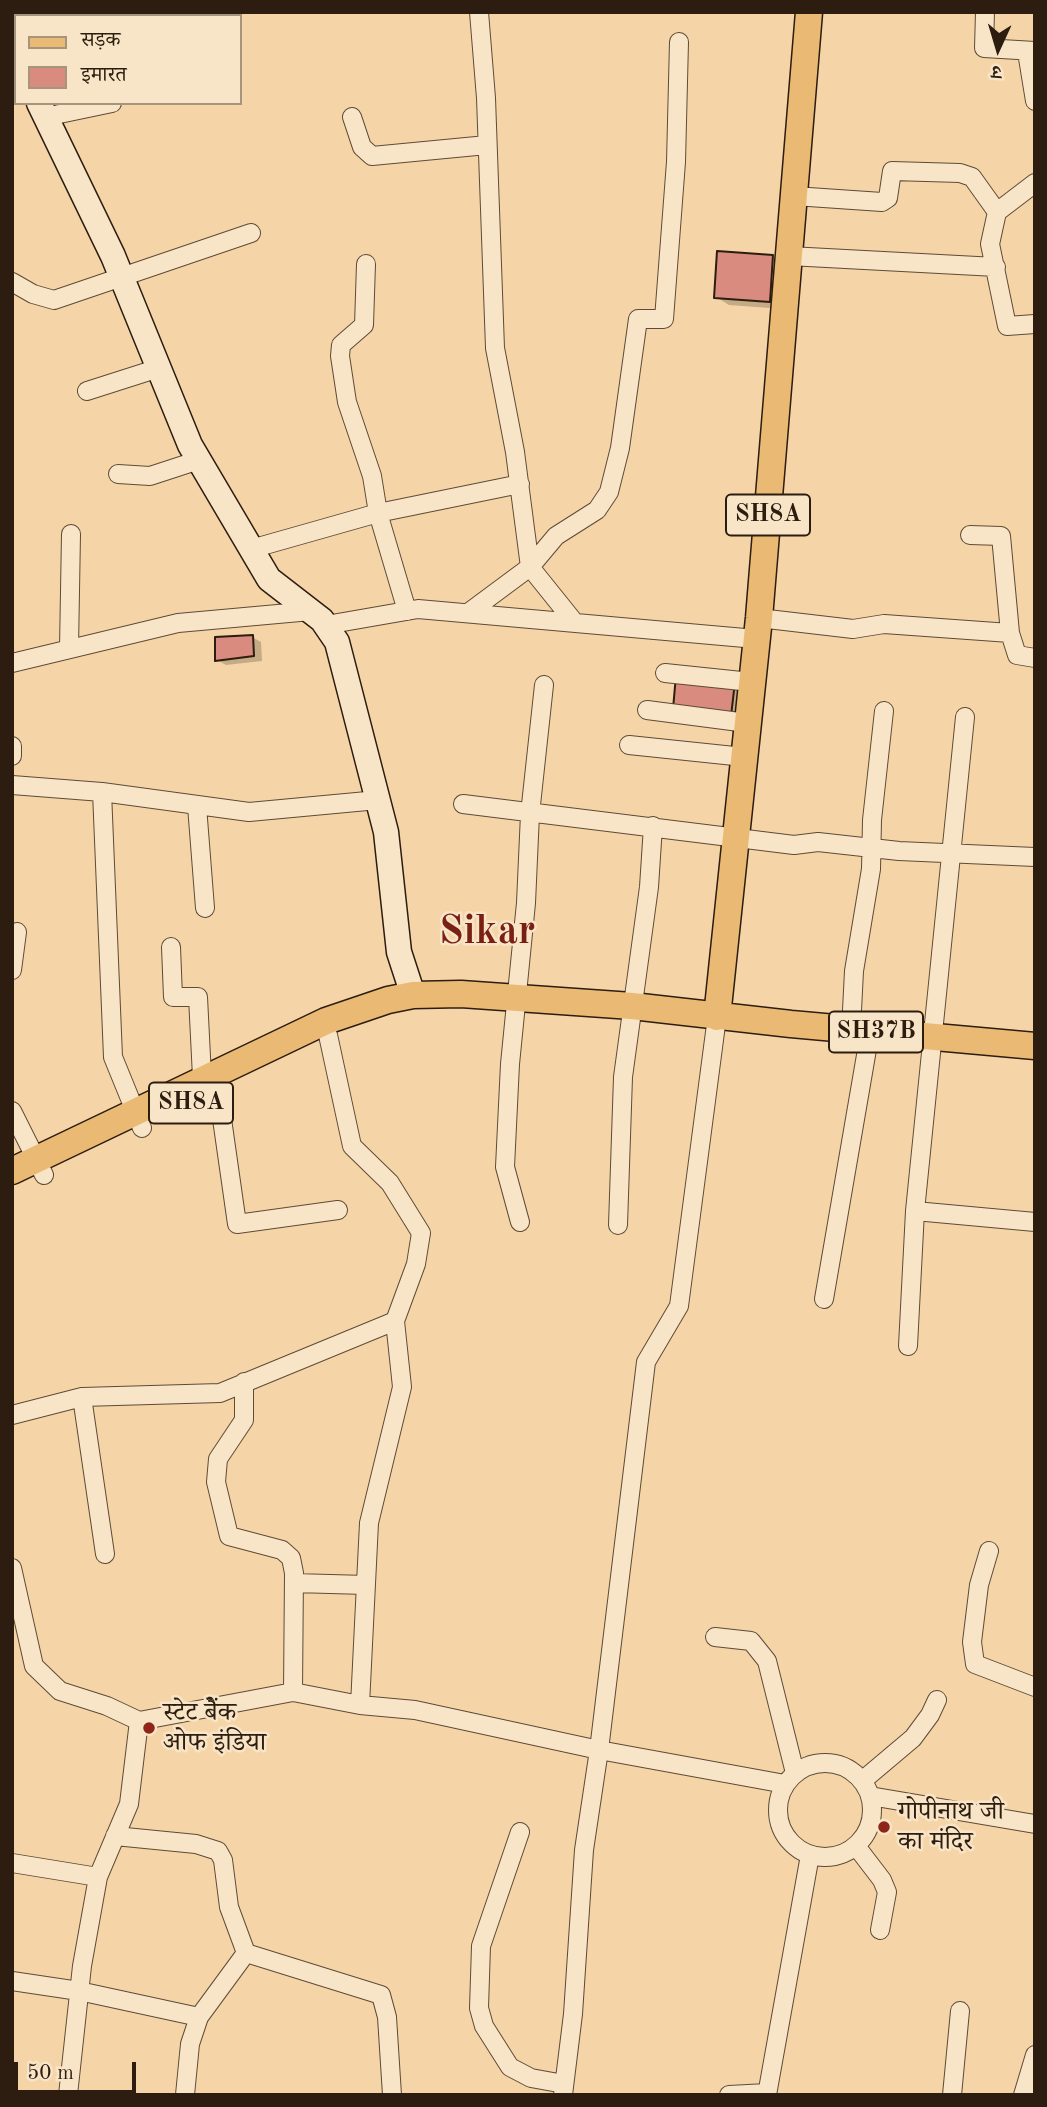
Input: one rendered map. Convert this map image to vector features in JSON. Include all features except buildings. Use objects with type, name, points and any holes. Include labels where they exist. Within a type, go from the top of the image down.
[{"type":"main road","name":"SH8A","points":[[208,1090],[326,1021],[413,996],[461,995],[632,1006],[717,1017],[758,628],[809,12]]},
{"type":"main road","name":"SH8A","points":[[12,1191],[30,1169],[328,1035],[367,1009]]},
{"type":"main road","name":"SH37B","points":[[717,1017],[1035,1046]]},
{"type":"street","points":[[479,12],[495,348],[520,484],[530,567],[575,623]]},
{"type":"street","points":[[985,12],[984,48],[1031,52],[1035,102]]},
{"type":"street","points":[[468,613],[530,567],[556,536],[597,510],[609,492],[620,449],[638,319],[664,319],[676,162],[679,42]]},
{"type":"street","points":[[92,105],[42,110],[121,276],[199,460],[269,579],[318,618],[337,642],[386,832],[399,952],[413,996]]},
{"type":"street","points":[[352,117],[362,147],[372,156],[487,145]]},
{"type":"street","points":[[794,196],[883,202],[888,198],[892,171],[960,173],[972,177],[998,212]]},
{"type":"street","points":[[1035,184],[998,212],[990,244],[1007,326],[1035,324]]},
{"type":"street","points":[[12,282],[33,294],[54,300],[251,233]]},
{"type":"street","points":[[789,256],[996,267]]},
{"type":"street","points":[[366,264],[363,325],[341,345],[340,356],[347,402],[372,476],[378,513],[407,611]]},
{"type":"street","points":[[87,391],[159,368]]},
{"type":"street","points":[[118,474],[150,476],[199,460]]},
{"type":"street","points":[[251,549],[378,513],[520,484]]},
{"type":"street","points":[[69,648],[71,534]]},
{"type":"street","points":[[970,535],[1001,536],[1010,633],[1017,655],[1035,658]]},
{"type":"street","points":[[12,663],[178,623],[318,618],[407,611],[468,613],[575,623],[853,629],[884,624],[1010,633]]},
{"type":"street","points":[[665,673],[751,682]]},
{"type":"street","points":[[520,1222],[505,1167],[526,903],[530,814],[544,685]]},
{"type":"street","points":[[647,710],[747,723]]},
{"type":"street","points":[[824,1299],[861,1031],[854,971],[871,869],[870,846],[884,712]]},
{"type":"street","points":[[908,1346],[915,1211],[965,717]]},
{"type":"street","points":[[629,745],[744,757]]},
{"type":"street","points":[[12,746],[12,756]]},
{"type":"street","points":[[12,785],[102,792],[249,812],[378,800]]},
{"type":"street","points":[[102,792],[113,1057],[139,1121]]},
{"type":"street","points":[[463,804],[794,845],[818,842],[951,855],[1035,857]]},
{"type":"street","points":[[197,806],[205,908]]},
{"type":"street","points":[[618,1226],[621,1113],[632,1006],[649,887],[653,826]]},
{"type":"street","points":[[12,970],[17,932]]},
{"type":"street","points":[[171,947],[173,997],[198,996],[208,1090],[237,1224],[338,1210]]},
{"type":"street","points":[[520,1832],[481,1946],[479,2008],[484,2026],[510,2067],[530,2078],[564,2089],[573,2014],[584,1850],[599,1750],[646,1362],[679,1306],[717,1017]]},
{"type":"street","points":[[328,1035],[352,1146],[390,1183],[422,1233],[416,1264],[395,1321],[402,1387],[369,1523],[360,1705]]},
{"type":"street","points":[[12,1111],[30,1169]]},
{"type":"street","points":[[915,1211],[1035,1222]]},
{"type":"street","points":[[12,1415],[82,1397],[220,1393],[395,1321]]},
{"type":"street","points":[[244,1382],[244,1420],[223,1449],[216,1470],[223,1521],[229,1536],[237,1541],[282,1550],[288,1554],[293,1565],[293,1692]]},
{"type":"street","points":[[82,1397],[105,1554]]},
{"type":"street","points":[[989,1552],[979,1585],[972,1642],[975,1664],[1035,1687]]},
{"type":"street","points":[[12,1568],[17,1612],[34,1666],[60,1691],[107,1706],[139,1721],[293,1692],[360,1705],[415,1710],[599,1750],[790,1778]]},
{"type":"street","points":[[294,1583],[366,1585]]},
{"type":"street","points":[[715,1637],[751,1641],[767,1661],[790,1778]]},
{"type":"street","points":[[866,1789],[913,1738],[937,1700]]},
{"type":"street","points":[[68,2095],[79,1991],[97,1877],[129,1804],[139,1721]]},
{"type":"street","points":[[866,1789],[872,1818],[866,1833],[856,1846],[828,1857],[810,1855],[788,1840],[780,1827],[779,1798],[790,1778],[809,1765],[825,1762],[842,1765],[866,1789],[1035,1824]]},
{"type":"street","points":[[115,1836],[196,1844],[218,1850],[223,1860],[229,1907],[246,1953]]},
{"type":"street","points":[[856,1846],[882,1880],[887,1892],[880,1930]]},
{"type":"street","points":[[729,2095],[767,2094],[810,1855]]},
{"type":"street","points":[[12,1863],[97,1877]]},
{"type":"street","points":[[185,2095],[190,2044],[199,2017],[246,1953]]},
{"type":"street","points":[[246,1953],[381,1994],[387,2017],[392,2095]]},
{"type":"street","points":[[12,1981],[79,1991],[199,2017]]},
{"type":"street","points":[[952,2095],[960,2011]]},
{"type":"street","points":[[1023,2095],[1035,2055]]},
{"type":"place","name":"स्टेट बेैंक ओफ इंडिया","points":[[149,1728]]},
{"type":"place","name":"गोपीनाथ जी का मंदिर","points":[[884,1827]]},
{"type":"district","name":"Sikar","points":[[487,933]]}]
